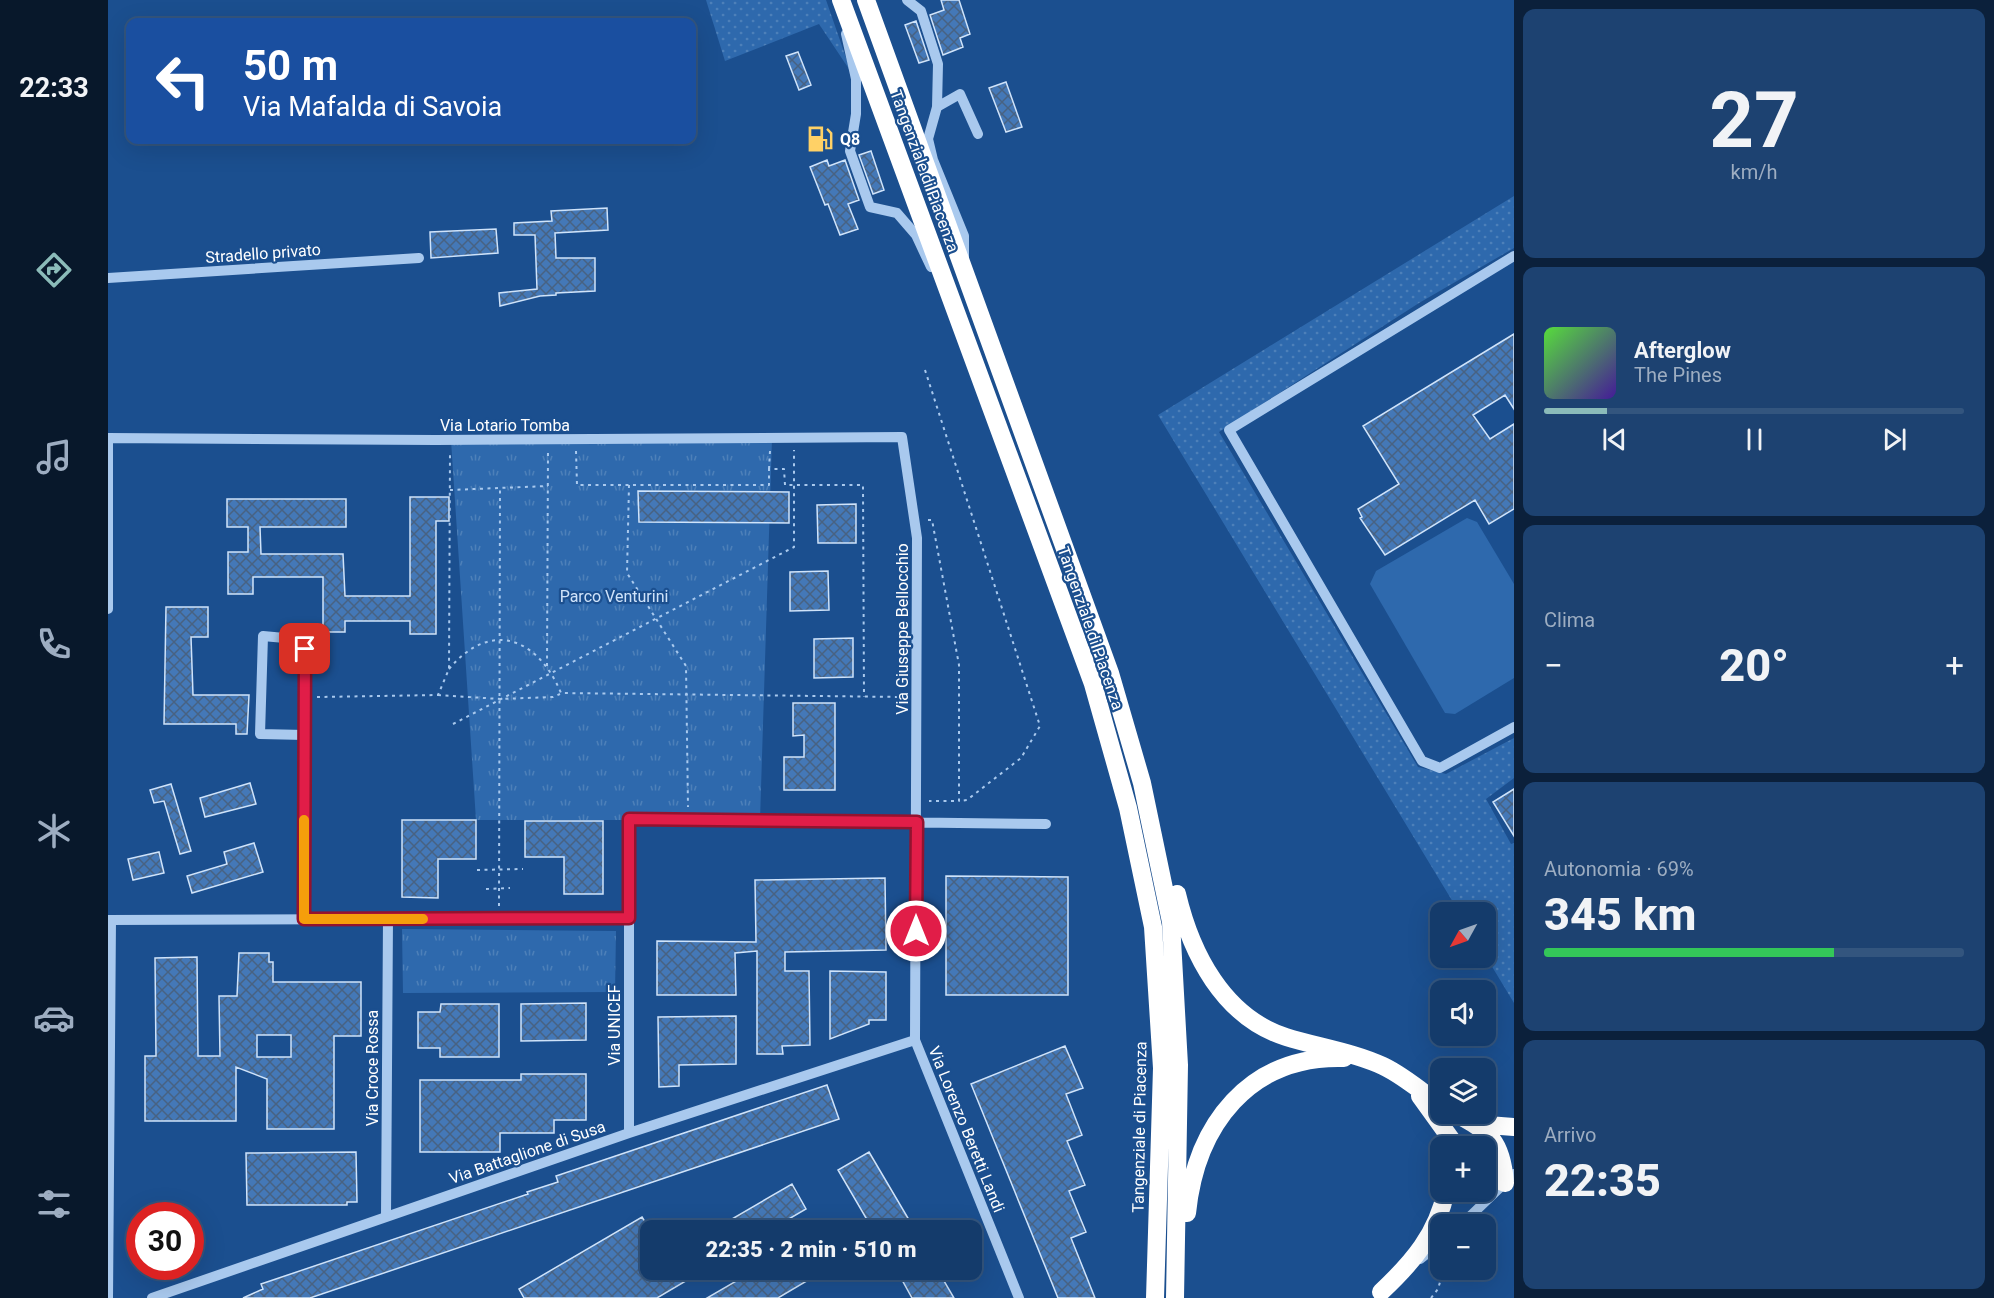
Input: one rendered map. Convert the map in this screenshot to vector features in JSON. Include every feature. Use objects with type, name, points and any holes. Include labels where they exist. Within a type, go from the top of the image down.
[{"type":"highway","name":"Tangenziale di Piacenza","points":[[841,0],[1093,684],[1128,808],[1153,927],[1162,1068],[1155,1298]]},
{"type":"highway","name":"Tangenziale di Piacenza","points":[[866,0],[1110,673],[1142,783],[1170,922],[1179,1065],[1177,1298]]},
{"type":"highway","points":[[1142,783],[1170,864],[1182,918],[1214,983],[1231,1003],[1250,1018],[1283,1036],[1362,1059],[1401,1075],[1430,1104]]},
{"type":"highway","points":[[1177,1298],[1190,1189],[1203,1144],[1230,1104],[1264,1077],[1302,1061],[1330,1058],[1362,1059]]},
{"type":"highway","points":[[1475,1124],[1514,1127]]},
{"type":"highway","points":[[1475,1124],[1494,1141],[1503,1157],[1509,1179]]},
{"type":"highway","points":[[1378,1295],[1409,1265],[1436,1226],[1443,1202]]},
{"type":"street","points":[[833,0],[846,34],[856,79],[856,114],[850,151],[870,207],[897,213],[916,235],[936,278],[971,372],[983,386]]},
{"type":"street","points":[[907,0],[921,10],[938,64],[937,107],[928,139],[933,160],[964,236],[964,273]]},
{"type":"street","points":[[937,107],[960,94],[978,134]]},
{"type":"street","points":[[1514,255],[1229,430],[1422,761],[1440,768],[1514,727]]},
{"type":"street","name":"Stradello privato","points":[[108,278],[419,258]]},
{"type":"street","name":"Via Lotario Tomba","points":[[108,438],[451,440],[902,437]]},
{"type":"street","name":"Via Giuseppe Bellocchio","points":[[902,437],[917,538],[917,822]]},
{"type":"street","points":[[108,438],[108,609]]},
{"type":"street","points":[[304,919],[306,640],[263,636],[260,734],[305,735]]},
{"type":"street","name":"Via UNICEF","points":[[630,1133],[629,819],[688,820]]},
{"type":"street","points":[[688,820],[1046,824]]},
{"type":"street","name":"Via Lorenzo Beretti Landi","points":[[917,822],[915,1040],[1019,1298]]},
{"type":"street","points":[[108,1298],[110,920],[629,918]]},
{"type":"street","name":"Via Croce Rossa","points":[[386,1217],[388,919]]},
{"type":"street","name":"Via Battaglione di Susa","points":[[152,1298],[630,1133],[915,1040]]},
{"type":"street","points":[[1472,1214],[1509,1179]]},
{"type":"street","points":[[1378,1295],[1430,1251]]},
{"type":"path","points":[[917,802],[967,800],[1022,758],[1040,726],[925,370]]},
{"type":"path","points":[[576,439],[577,485],[769,485],[771,438]]},
{"type":"path","points":[[453,724],[794,547],[794,438]]},
{"type":"path","points":[[547,666],[548,439]]},
{"type":"path","points":[[438,695],[448,669],[451,440]]},
{"type":"path","points":[[769,469],[784,469],[785,485],[863,485],[864,697]]},
{"type":"path","points":[[629,485],[627,573],[686,666],[688,820]]},
{"type":"path","points":[[450,490],[548,486]]},
{"type":"path","points":[[499,918],[500,488]]},
{"type":"path","points":[[915,521],[932,520],[959,665],[959,801]]},
{"type":"path","points":[[448,669],[471,647],[491,640],[524,645],[547,666],[561,693]]},
{"type":"path","points":[[305,697],[438,695],[500,699],[553,697],[561,693],[917,697]]},
{"type":"path","points":[[477,870],[523,869]]},
{"type":"path","points":[[486,889],[510,888]]},
{"type":"path","points":[[1425,1255],[1442,1275],[1438,1289],[1431,1298]]},
{"type":"green space","points":[[706,0],[826,0],[851,72],[819,24],[725,61]]},
{"type":"green space","points":[[1514,196],[1514,248],[1419,303],[1219,432],[1418,767],[1446,774],[1514,738],[1514,778],[1486,799],[1511,844],[1514,843],[1514,1003],[1493,968],[1496,968],[1496,902],[1453,902],[1158,415]]},
{"type":"green space","name":"Parco Venturini","points":[[772,438],[760,820],[476,820],[451,440]]},
{"type":"green space","points":[[1467,518],[1477,522],[1514,584],[1514,678],[1455,714],[1445,713],[1370,584],[1376,571]]},
{"type":"green space","points":[[402,929],[616,931],[615,992],[403,993]]},
{"type":"building","points":[[941,0],[959,0],[970,34],[960,38],[963,47],[943,55],[930,15],[944,10]]},
{"type":"building","points":[[916,21],[929,60],[919,63],[905,25]]},
{"type":"building","points":[[798,52],[811,85],[799,90],[786,56]]},
{"type":"building","points":[[1006,82],[1022,127],[1006,132],[989,88]]},
{"type":"building","points":[[871,151],[884,190],[873,194],[859,155]]},
{"type":"building","points":[[827,160],[829,166],[845,160],[859,200],[848,204],[858,229],[840,235],[810,167]]},
{"type":"building","points":[[607,208],[608,230],[555,233],[556,258],[595,258],[595,291],[556,293],[556,295],[540,296],[500,306],[499,293],[537,289],[535,235],[514,235],[514,223],[552,221],[551,211]]},
{"type":"building","points":[[496,229],[498,253],[431,258],[430,232]]},
{"type":"building","points":[[1514,334],[1514,409],[1505,395],[1473,415],[1490,439],[1514,424],[1514,509],[1489,524],[1475,500],[1385,555],[1360,518],[1362,517],[1358,509],[1399,484],[1363,426]]},
{"type":"building","points":[[638,491],[789,492],[789,523],[639,522]]},
{"type":"building","points":[[410,497],[449,497],[449,521],[436,521],[436,634],[410,634],[410,621],[345,621],[345,632],[323,632],[323,577],[253,577],[253,594],[228,594],[228,552],[248,552],[248,527],[227,527],[227,499],[346,499],[346,527],[260,527],[261,554],[343,554],[345,596],[410,596]]},
{"type":"building","points":[[856,504],[856,543],[818,543],[817,505]]},
{"type":"building","points":[[828,571],[829,610],[790,611],[790,572]]},
{"type":"building","points":[[166,607],[208,607],[208,637],[191,637],[193,695],[249,695],[247,734],[236,734],[236,724],[164,724]]},
{"type":"building","points":[[853,638],[853,677],[814,678],[814,639]]},
{"type":"building","points":[[793,703],[835,703],[835,790],[784,790],[784,757],[804,757],[804,735],[793,736]]},
{"type":"building","points":[[250,783],[256,804],[205,817],[200,798]]},
{"type":"building","points":[[171,784],[191,851],[180,854],[164,801],[154,803],[150,790]]},
{"type":"building","points":[[1514,789],[1514,836],[1493,802]]},
{"type":"building","points":[[402,820],[476,820],[476,859],[438,859],[438,898],[402,897]]},
{"type":"building","points":[[525,821],[603,821],[603,894],[564,894],[564,857],[525,857]]},
{"type":"building","points":[[254,843],[263,872],[192,893],[187,876],[227,864],[224,852]]},
{"type":"building","points":[[159,852],[164,873],[133,880],[128,859]]},
{"type":"building","points":[[946,876],[1068,877],[1068,995],[946,995]]},
{"type":"building","points":[[885,878],[886,950],[785,952],[785,971],[809,971],[810,1045],[782,1046],[783,1054],[757,1054],[757,951],[735,953],[736,995],[657,995],[657,941],[756,942],[755,880]]},
{"type":"building","points":[[239,953],[269,953],[269,962],[273,962],[273,982],[361,982],[361,1036],[334,1036],[334,1129],[267,1129],[267,1079],[236,1067],[236,1121],[145,1121],[145,1056],[156,1056],[155,958],[197,957],[198,1056],[220,1056],[219,996],[237,996]],"holes":[[[257,1035],[291,1035],[291,1057],[257,1057]]]},
{"type":"building","points":[[830,971],[886,972],[886,1020],[869,1020],[869,1024],[830,1039]]},
{"type":"building","points":[[586,1003],[586,1040],[521,1041],[521,1004]]},
{"type":"building","points":[[441,1004],[499,1004],[499,1057],[440,1057],[440,1048],[418,1048],[418,1012],[440,1012]]},
{"type":"building","points":[[736,1016],[736,1064],[679,1065],[679,1086],[659,1087],[658,1017]]},
{"type":"building","points":[[1065,1046],[1083,1088],[1066,1094],[1082,1135],[1067,1141],[1085,1185],[1069,1191],[1086,1232],[1071,1238],[1095,1298],[1058,1298],[971,1084]]},
{"type":"building","points":[[521,1074],[586,1074],[586,1120],[554,1120],[554,1133],[500,1133],[500,1152],[420,1152],[420,1080],[521,1080]]},
{"type":"building","points":[[827,1085],[839,1119],[310,1298],[243,1298],[263,1289],[261,1284],[528,1194],[527,1192],[558,1182],[556,1176]]},
{"type":"building","points":[[356,1152],[357,1202],[347,1202],[347,1205],[247,1205],[246,1153]]},
{"type":"building","points":[[869,1152],[909,1220],[867,1220],[838,1170]]},
{"type":"building","points":[[792,1184],[806,1209],[787,1220],[730,1220]]},
{"type":"building","points":[[642,1217],[644,1220],[640,1220],[640,1280],[687,1280],[657,1298],[524,1298],[519,1289]]},
{"type":"building","points":[[738,1280],[808,1280],[778,1298],[707,1298]]},
{"type":"building","points":[[902,1280],[943,1280],[954,1298],[912,1298]]},
{"type":"slow traffic","points":[[304,820],[304,919],[423,919]]},
{"type":"place","name":"Q8","points":[[820,139]]},
{"type":"route","points":[[305,649],[304,919],[629,918],[629,819],[917,822],[916,931]]}]
